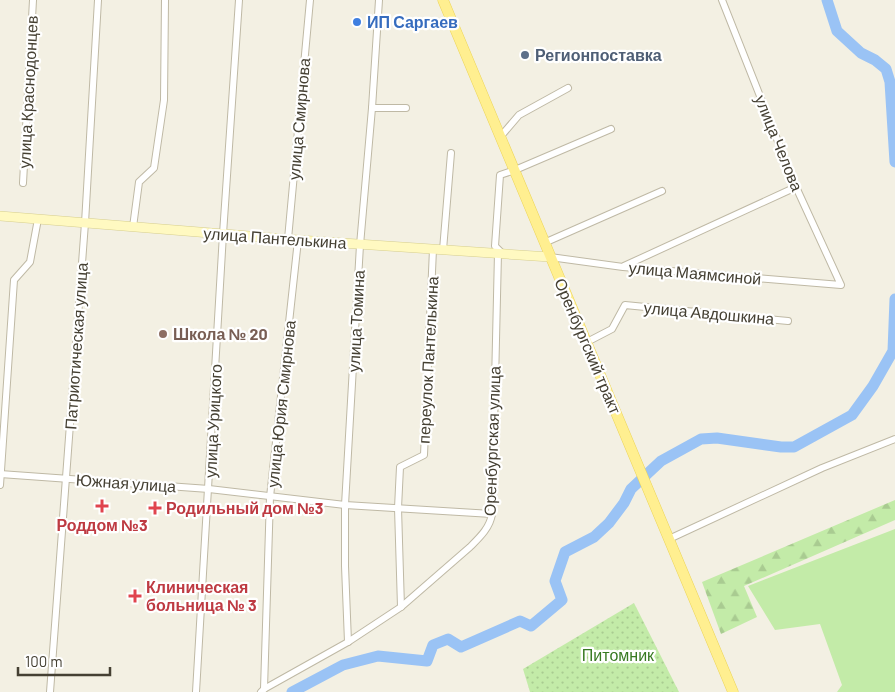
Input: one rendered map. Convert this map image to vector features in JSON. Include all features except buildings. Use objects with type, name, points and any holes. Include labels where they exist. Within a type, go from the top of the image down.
[{"type":"main road","name":"Оренбургский тракт","points":[[445,0],[544,243],[733,692]]},
{"type":"main road","name":"улица Пантелькина","points":[[0,216],[360,245],[550,257]]},
{"type":"street","name":"улица Краснодонцев","points":[[23,184],[33,0]]},
{"type":"street","name":"Патриотическая улица","points":[[50,692],[85,223],[98,0]]},
{"type":"street","points":[[133,227],[139,182],[154,168],[164,100],[165,0]]},
{"type":"street","name":"улица Урицкого","points":[[196,692],[239,0]]},
{"type":"street","name":"улица Смирнова","points":[[288,239],[310,0]]},
{"type":"street","name":"улица Томина","points":[[348,642],[345,505],[360,245],[379,0]]},
{"type":"street","name":"улица Челова","points":[[722,0],[796,187],[841,284]]},
{"type":"street","points":[[501,136],[519,114],[568,88]]},
{"type":"street","points":[[372,108],[406,108]]},
{"type":"street","points":[[515,170],[611,129]]},
{"type":"street","points":[[443,250],[451,153]]},
{"type":"street","name":"Оренбургская улица","points":[[263,690],[348,642],[401,607],[479,538],[488,525],[492,514],[500,254],[495,246],[500,175],[515,170]]},
{"type":"street","points":[[623,267],[796,187]]},
{"type":"street","points":[[544,243],[662,191]]},
{"type":"street","points":[[0,485],[14,280],[30,262],[38,219]]},
{"type":"street","name":"улица Юрия Смирнова","points":[[263,690],[270,497],[298,240]]},
{"type":"street","name":"переулок Пантелькина","points":[[401,607],[398,508],[400,467],[424,455],[433,249]]},
{"type":"street","name":"улица Маямсиной","points":[[550,257],[623,267],[841,284]]},
{"type":"street","name":"улица Авдошкина","points":[[587,342],[612,329],[625,305],[788,321]]},
{"type":"street","points":[[670,539],[822,468],[895,439]]},
{"type":"street","name":"Южная улица","points":[[0,474],[209,489],[345,505],[492,514]]},
{"type":"green space","points":[[895,500],[895,520],[744,586],[757,617],[721,634],[702,582]]},
{"type":"green space","points":[[895,529],[895,692],[837,692],[842,685],[820,624],[775,630],[748,586]]},
{"type":"green space","name":"Питомник","points":[[634,603],[679,692],[530,692],[523,669]]},
{"type":"waterway","points":[[827,0],[837,31],[861,53],[875,60],[886,69],[890,82],[895,162]]},
{"type":"waterway","points":[[292,692],[343,665],[378,656],[427,661],[433,645],[448,639],[461,647],[520,621],[531,626],[562,600],[555,581],[565,552],[594,537],[609,523],[624,503],[631,489],[661,461],[701,439],[717,438],[781,447],[794,447],[852,415],[873,386],[893,351],[895,299]]},
{"type":"place","name":"ИП Саргаев","points":[[357,22]]},
{"type":"place","name":"Регионпоставка","points":[[525,55]]},
{"type":"place","name":"Школа № 20","points":[[163,334]]},
{"type":"place","name":"Роддом №3","points":[[102,506]]},
{"type":"place","name":"Родильный дом №3","points":[[155,508]]},
{"type":"place","name":"Клиническая больница № 3","points":[[135,596]]}]
